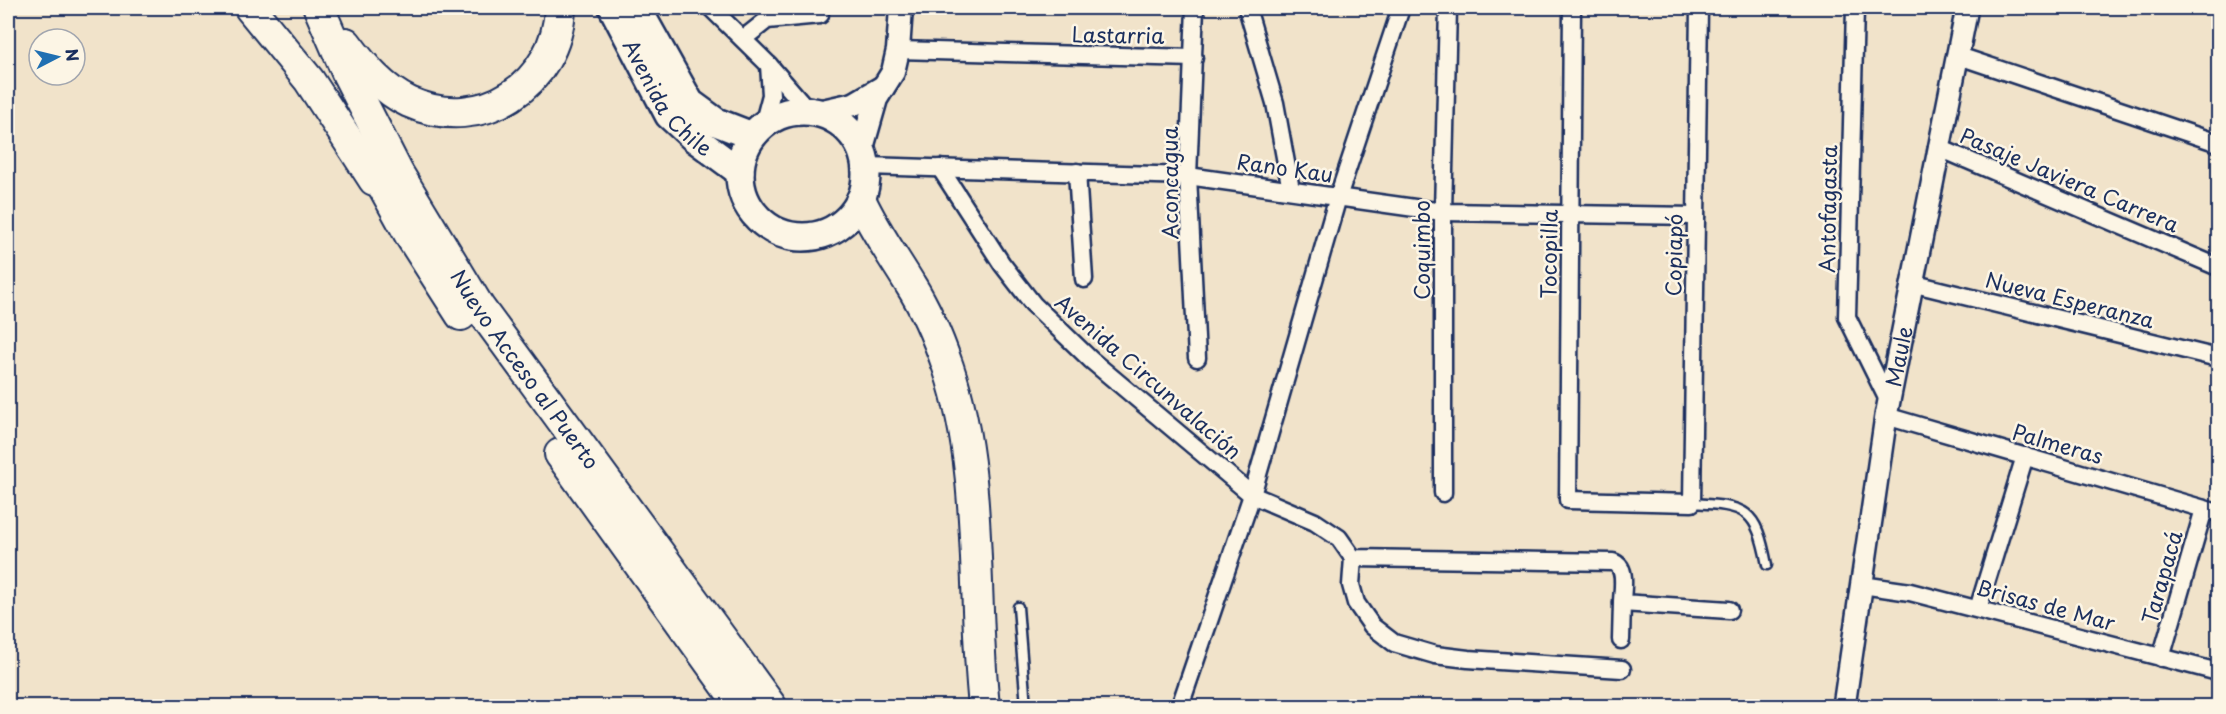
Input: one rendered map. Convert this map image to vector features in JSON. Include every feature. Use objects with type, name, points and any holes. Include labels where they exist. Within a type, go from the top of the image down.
[{"type":"highway","points":[[250,8],[309,80],[358,158],[390,203]]},
{"type":"highway","name":"Nuevo Acceso al Puerto","points":[[299,8],[343,108],[390,203],[464,319],[741,706]]},
{"type":"highway","points":[[320,8],[364,67],[391,91],[409,102],[456,112],[479,109],[502,102],[522,88],[550,54],[559,33],[560,8]]},
{"type":"highway","name":"Nuevo Acceso al Puerto","points":[[320,8],[348,75],[398,173],[479,307],[771,706]]},
{"type":"highway","name":"Avenida Chile","points":[[613,8],[669,115],[687,132],[740,172],[744,153],[757,130],[716,122],[690,103],[638,8]]},
{"type":"highway","points":[[740,172],[741,187],[753,213],[763,223],[789,236],[818,237],[831,232],[843,224],[861,201],[865,190],[864,157],[844,125],[813,111],[784,113],[757,130]]},
{"type":"highway","points":[[861,201],[878,236],[910,284],[924,311],[948,367],[958,401],[969,470],[984,706]]},
{"type":"main road","points":[[864,157],[871,113],[883,87],[894,72],[901,8]]},
{"type":"main road","points":[[813,111],[854,104],[883,87]]},
{"type":"street","points":[[711,8],[813,111]]},
{"type":"street","name":"Aconcagua","points":[[1195,8],[1188,176],[1197,358]]},
{"type":"street","points":[[1247,8],[1275,104],[1291,190]]},
{"type":"street","points":[[1180,706],[1252,495],[1338,197],[1401,8]]},
{"type":"street","name":"Coquimbo","points":[[1443,493],[1443,212],[1448,8]]},
{"type":"street","name":"Tocopilla","points":[[1572,8],[1568,500],[1692,503]]},
{"type":"street","name":"Copiapó","points":[[1692,503],[1699,8]]},
{"type":"street","name":"Antofagasta","points":[[1854,8],[1847,317],[1887,409]]},
{"type":"street","name":"Maule","points":[[1844,706],[1887,409],[1937,147],[1967,8]]},
{"type":"street","points":[[743,39],[767,20],[820,15]]},
{"type":"street","name":"Lastarria","points":[[898,50],[1194,58]]},
{"type":"street","points":[[1956,55],[2218,143]]},
{"type":"street","points":[[757,130],[771,95],[769,65]]},
{"type":"street","name":"Pasaje Javiera Carrera","points":[[1937,147],[2218,267]]},
{"type":"street","name":"Rano Kau","points":[[864,157],[940,168],[1188,176],[1443,212],[1696,216]]},
{"type":"street","name":"Avenida Circunvalación","points":[[940,168],[1002,264],[1033,304],[1091,360],[1252,495],[1315,522],[1339,538],[1353,558]]},
{"type":"street","points":[[1077,172],[1084,279]]},
{"type":"street","name":"Nueva Esperanza","points":[[1911,283],[2218,358]]},
{"type":"street","name":"Palmeras","points":[[1887,409],[2025,456],[2211,511]]},
{"type":"street","points":[[1977,609],[2025,456]]},
{"type":"street","name":"Tarapacá","points":[[2161,658],[2211,511]]},
{"type":"street","points":[[1621,640],[1623,570],[1619,564],[1612,562],[1353,558],[1352,585],[1356,603],[1372,626],[1394,643],[1435,655],[1457,658],[1622,669]]},
{"type":"street","name":"Brisas de Mar","points":[[1862,585],[1910,592],[2218,672]]},
{"type":"street","points":[[1622,603],[1729,610]]},
{"type":"lane","points":[[1692,503],[1731,505],[1746,512],[1755,523],[1762,540],[1767,565]]},
{"type":"lane","points":[[1018,607],[1026,706]]}]
